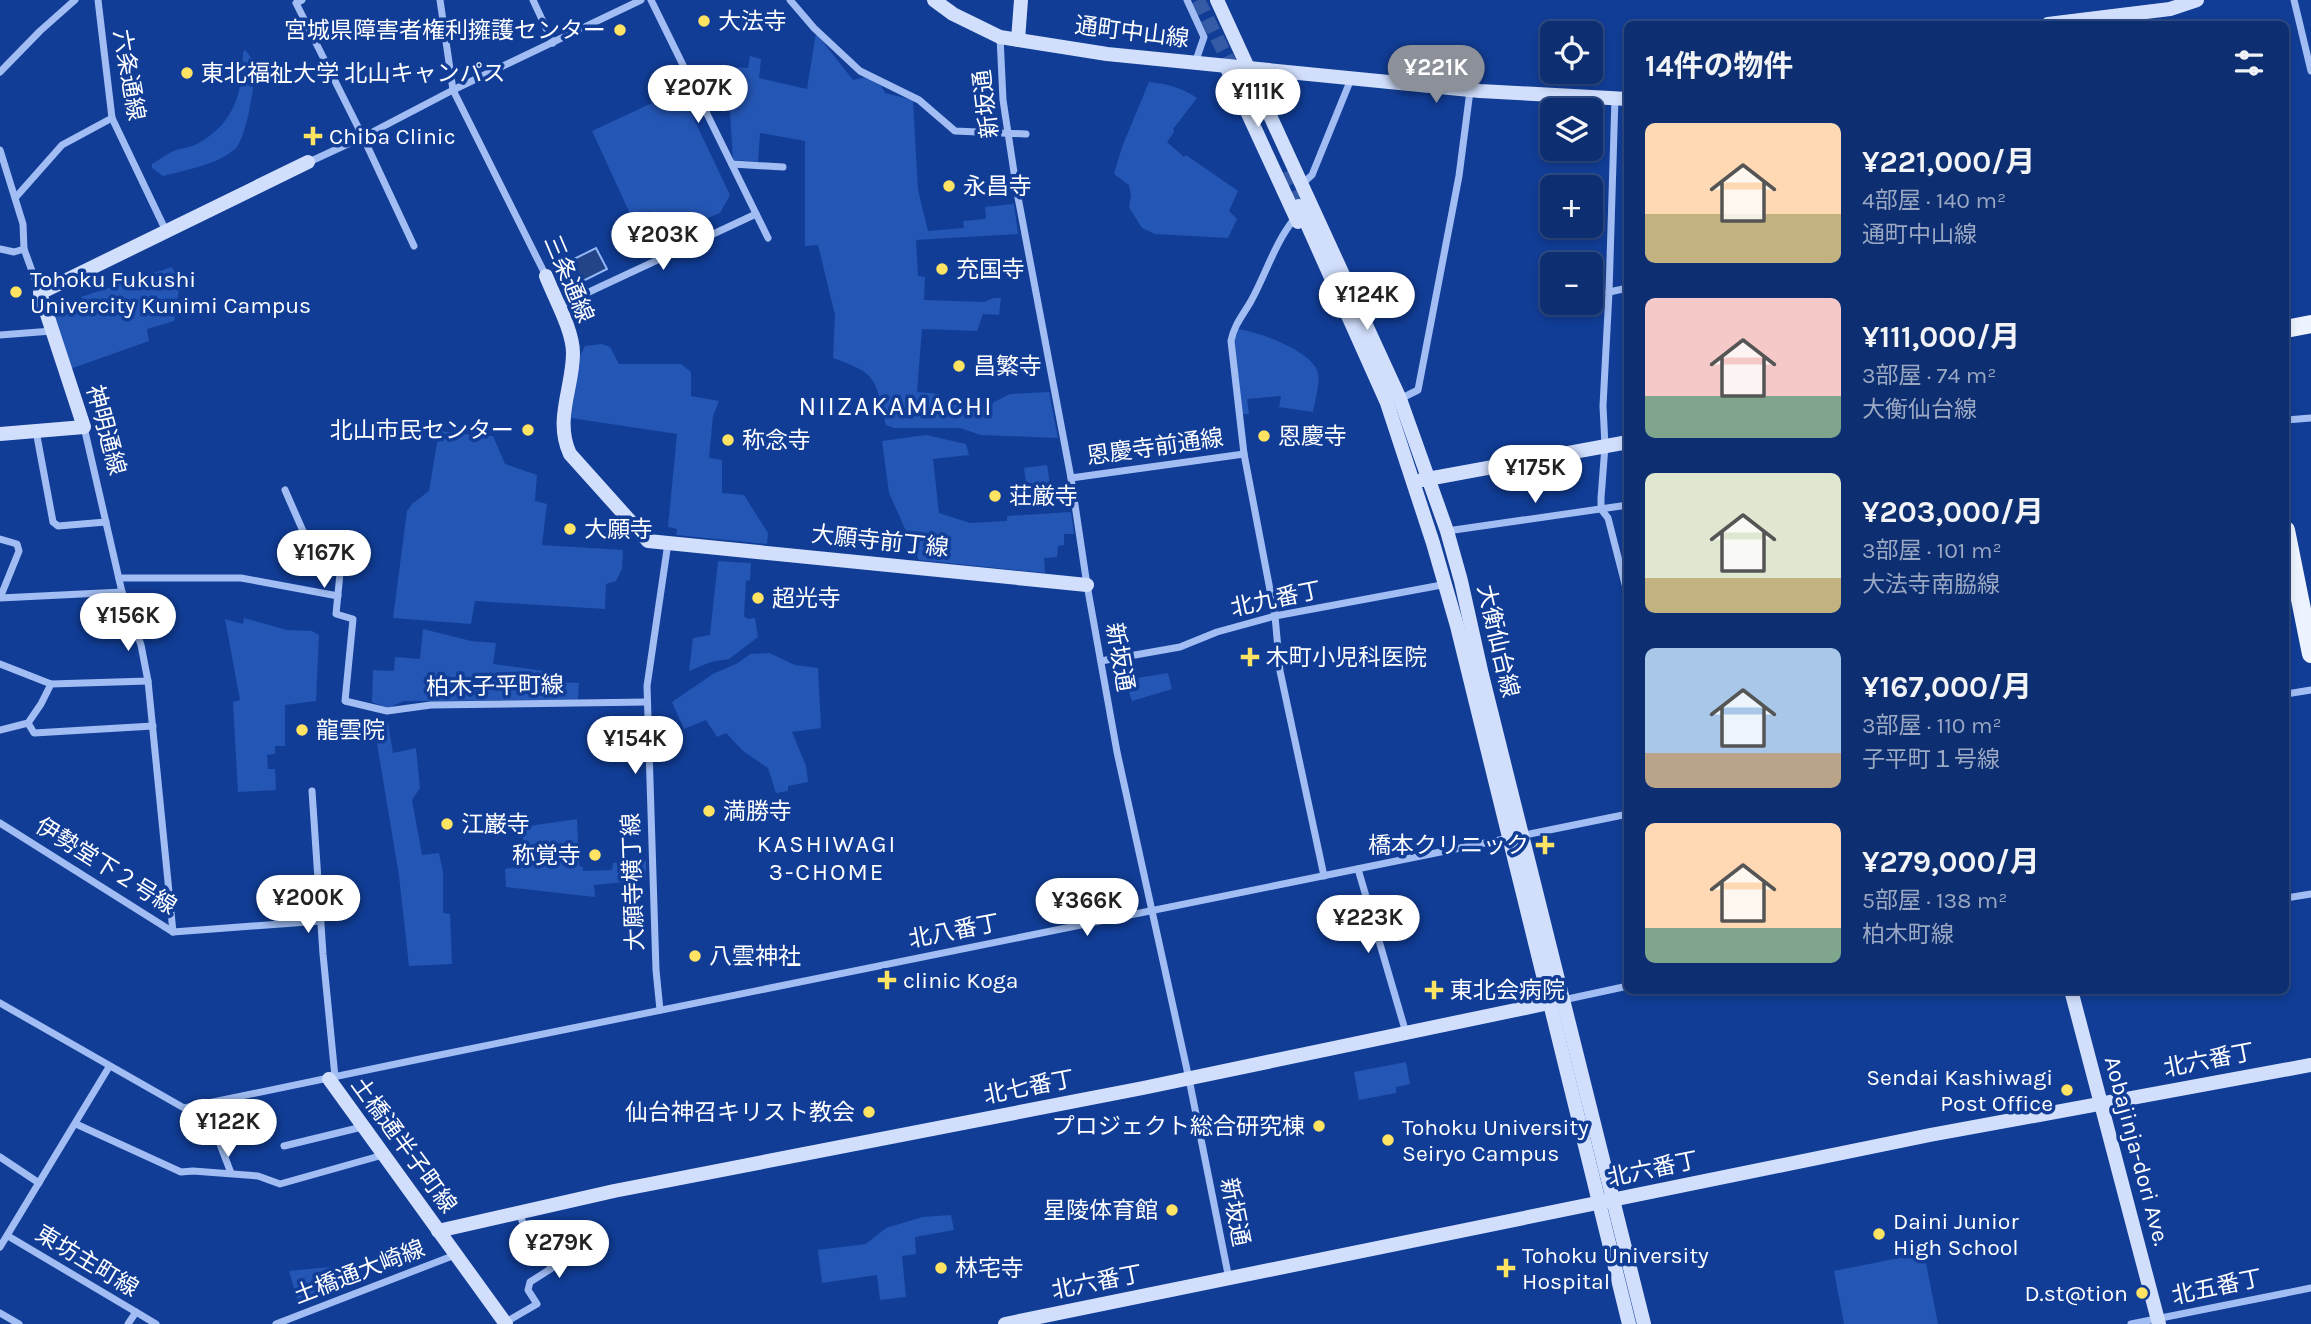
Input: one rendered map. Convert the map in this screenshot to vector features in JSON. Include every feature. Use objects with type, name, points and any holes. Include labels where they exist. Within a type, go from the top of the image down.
[{"type":"main road","points":[[2289,328],[2311,324]]},
{"type":"main road","points":[[2289,545],[2311,654]]},
{"type":"street","points":[[0,72],[75,0]]},
{"type":"street","name":"六条通線","points":[[98,0],[112,118],[166,231]]},
{"type":"street","points":[[302,0],[296,3],[414,246]]},
{"type":"street","name":"三条通線","points":[[440,0],[453,90],[546,276],[570,338],[573,353],[562,428],[564,442],[570,454],[648,541],[668,543]]},
{"type":"street","points":[[533,0],[553,43]]},
{"type":"street","points":[[40,293],[641,0]]},
{"type":"street","points":[[651,0],[768,238]]},
{"type":"street","points":[[790,0],[814,28],[860,71],[919,100],[955,131],[1026,134]]},
{"type":"street","name":"通町中山線","points":[[934,0],[953,14],[1000,37],[1107,54],[1470,90],[1621,99]]},
{"type":"street","points":[[1018,40],[1021,0]]},
{"type":"street","points":[[1187,0],[1204,37],[1195,63]]},
{"type":"street","name":"大衡仙台線","points":[[1217,0],[1400,399],[1447,531],[1461,581],[1549,1003],[1629,1324]]},
{"type":"street","points":[[2072,21],[2170,9],[2197,0]]},
{"type":"street","points":[[2294,0],[2311,71]]},
{"type":"street","name":"新坂通","points":[[1000,37],[1002,87],[1017,192],[1087,585],[1125,789],[1189,1079],[1229,1280]]},
{"type":"street","name":"大衡仙台線","points":[[1226,66],[1297,212],[1414,482],[1564,1000],[1644,1324]]},
{"type":"street","points":[[1301,184],[1312,175],[1351,79]]},
{"type":"street","points":[[1400,399],[1418,390],[1452,213],[1470,90]]},
{"type":"street","points":[[1621,99],[1603,406],[1605,446],[1601,509],[1608,518],[1624,580]]},
{"type":"street","points":[[16,197],[62,145],[112,118]]},
{"type":"street","name":"神明通線","points":[[0,150],[23,224],[24,249],[54,331],[84,427],[122,592],[141,645],[148,681],[173,932]]},
{"type":"street","points":[[732,164],[783,167]]},
{"type":"street","points":[[1297,212],[1233,329],[1231,341],[1244,454],[1275,616],[1280,671],[1324,876]]},
{"type":"street","points":[[558,306],[757,214]]},
{"type":"street","points":[[0,249],[14,252],[24,249]]},
{"type":"street","points":[[1609,292],[1624,289]]},
{"type":"street","points":[[0,335],[54,331]]},
{"type":"street","points":[[2289,420],[2311,418]]},
{"type":"street","points":[[0,434],[84,427]]},
{"type":"street","points":[[36,431],[53,522],[58,526],[106,522]]},
{"type":"street","points":[[1414,482],[1624,443]]},
{"type":"street","name":"恩慶寺前通線","points":[[1070,478],[1244,454]]},
{"type":"street","points":[[119,578],[241,578],[338,596],[341,563],[317,563],[285,489]]},
{"type":"street","points":[[1447,531],[1624,506]]},
{"type":"street","points":[[0,539],[17,544],[19,551],[0,598],[122,592]]},
{"type":"street","name":"大願寺前丁線","points":[[668,543],[1087,585]]},
{"type":"street","name":"大願寺横丁線","points":[[660,1010],[656,970],[647,686],[668,543]]},
{"type":"street","name":"北九番丁","points":[[1101,660],[1180,647],[1216,632],[1275,616],[1461,581]]},
{"type":"street","name":"柏木子平町線","points":[[338,596],[336,614],[353,618],[345,701],[387,711],[430,705],[647,702]]},
{"type":"street","points":[[0,664],[51,684],[148,681]]},
{"type":"street","points":[[0,730],[28,723],[51,684]]},
{"type":"street","points":[[2289,694],[2311,690]]},
{"type":"street","points":[[28,723],[34,733],[153,726]]},
{"type":"street","points":[[312,791],[332,1078]]},
{"type":"street","name":"北八番丁","points":[[332,1078],[1624,815]]},
{"type":"street","name":"伊勢堂下２号線","points":[[0,822],[173,932],[321,921]]},
{"type":"street","points":[[1358,869],[1406,1033]]},
{"type":"street","points":[[2289,898],[2311,894]]},
{"type":"street","name":"北七番丁","points":[[438,1231],[637,1186],[1189,1079],[1624,987]]},
{"type":"street","name":"Aobajinja-dori Ave.","points":[[2072,994],[2158,1322]]},
{"type":"street","name":"土橋通半子町線","points":[[0,1003],[178,1107],[205,1105],[332,1078],[362,1127],[505,1323]]},
{"type":"street","name":"北六番丁","points":[[1005,1324],[1909,1139],[2311,1065]]},
{"type":"street","points":[[0,1247],[109,1067]]},
{"type":"street","points":[[205,1105],[231,1173]]},
{"type":"street","points":[[76,1124],[181,1172],[258,1176],[280,1184],[383,1155]]},
{"type":"street","points":[[284,1146],[362,1127]]},
{"type":"street","points":[[0,1157],[39,1183]]},
{"type":"street","points":[[505,1323],[537,1304],[528,1290],[530,1282],[552,1268],[519,1211]]},
{"type":"street","name":"東坊主町線","points":[[8,1236],[136,1312],[128,1324]]},
{"type":"street","name":"土橋通大崎線","points":[[276,1324],[455,1255]]},
{"type":"street","name":"北五番丁","points":[[2131,1324],[2158,1322],[2311,1288]]},
{"type":"street","points":[[0,1312],[19,1324]]},
{"type":"street","points":[[136,1312],[156,1324]]},
{"type":"shaded area","points":[[816,33],[853,80],[867,77],[881,86],[885,93],[913,100],[918,190],[928,231],[964,228],[963,221],[986,219],[985,207],[1014,204],[1018,234],[916,240],[918,276],[925,277],[924,300],[984,302],[1001,298],[999,315],[983,314],[977,331],[922,329],[917,392],[939,394],[939,405],[988,405],[1010,394],[1049,392],[1058,438],[981,435],[960,428],[894,428],[886,425],[873,380],[859,369],[833,358],[835,315],[818,245],[805,246],[805,141],[760,133],[758,162],[733,160],[729,98],[720,99],[712,82],[715,66],[748,68],[750,56],[761,59],[759,78],[807,89]]},
{"type":"shaded area","points":[[245,50],[254,67],[254,78],[249,112],[239,143],[228,155],[219,159],[163,176],[152,168],[152,164],[173,151],[197,144],[210,136],[228,116],[238,93]]},
{"type":"shaded area","points":[[1149,82],[1174,87],[1197,98],[1173,129],[1174,132],[1167,142],[1184,157],[1186,155],[1238,191],[1229,211],[1237,219],[1228,238],[1155,234],[1142,228],[1129,207],[1129,185],[1114,174],[1122,147]]},
{"type":"shaded area","points":[[680,90],[730,195],[720,213],[662,237],[650,211],[632,218],[592,131]]},
{"type":"shaded area","points":[[596,248],[607,269],[565,290],[554,269]]},
{"type":"shaded area","points":[[172,267],[180,283],[174,321],[147,329],[149,341],[70,369],[53,318],[84,305],[81,297]]},
{"type":"shaded area","points":[[1237,329],[1283,344],[1306,357],[1314,365],[1318,373],[1318,387],[1313,412],[1279,407],[1281,396],[1247,399],[1249,414],[1242,414],[1234,342]]},
{"type":"shaded area","points":[[602,344],[610,347],[619,364],[681,364],[691,372],[691,396],[719,401],[713,416],[709,458],[722,460],[722,493],[744,495],[768,533],[767,544],[676,535],[677,529],[668,527],[677,434],[571,418],[579,358],[585,346]]},
{"type":"shaded area","points":[[439,431],[493,436],[505,464],[537,475],[535,501],[547,504],[542,545],[623,550],[622,569],[616,581],[606,584],[605,609],[475,601],[471,624],[393,618],[407,511],[429,491]]},
{"type":"shaded area","points":[[926,435],[966,444],[969,455],[933,459],[939,513],[970,523],[1007,521],[1007,516],[1071,512],[1074,534],[1064,534],[1064,545],[1058,546],[1057,557],[1044,558],[1045,573],[919,560],[889,493],[882,441]]},
{"type":"shaded area","points":[[1047,465],[1051,490],[1030,493],[1024,468]]},
{"type":"shaded area","points":[[718,561],[751,563],[750,580],[746,581],[744,616],[748,619],[755,618],[758,637],[729,659],[711,662],[689,671],[693,638],[710,635]]},
{"type":"shaded area","points":[[244,618],[287,630],[312,631],[319,635],[316,701],[285,705],[285,746],[275,746],[275,754],[267,755],[268,769],[275,769],[276,790],[238,792],[233,702],[240,700],[225,619],[243,624]]},
{"type":"shaded area","points":[[423,629],[471,641],[496,643],[493,664],[551,672],[550,682],[579,683],[578,700],[404,701],[388,708],[372,702],[373,670],[394,671],[395,657],[420,659]]},
{"type":"shaded area","points":[[769,653],[795,665],[818,668],[821,728],[792,732],[806,766],[808,782],[788,786],[788,791],[776,793],[768,768],[743,751],[726,733],[717,737],[706,720],[684,729],[672,702],[713,674],[738,663],[750,654]]},
{"type":"shaded area","points":[[1168,673],[1172,689],[1132,701],[1125,680]]},
{"type":"shaded area","points":[[388,723],[393,753],[416,748],[420,788],[412,800],[422,855],[439,853],[443,872],[443,913],[450,914],[452,964],[409,966],[399,876],[374,725]]},
{"type":"shaded area","points":[[577,819],[579,866],[583,867],[583,871],[612,870],[613,863],[646,861],[646,880],[594,885],[595,897],[506,887],[505,869],[516,867],[525,861],[522,827]]},
{"type":"shaded area","points":[[1406,1062],[1410,1084],[1396,1087],[1396,1093],[1359,1100],[1354,1072]]},
{"type":"shaded area","points":[[951,1215],[954,1230],[915,1237],[916,1254],[902,1256],[906,1297],[880,1300],[877,1275],[822,1283],[818,1250],[866,1244],[886,1228],[923,1217]]},
{"type":"shaded area","points":[[1924,1253],[1938,1324],[1844,1324],[1834,1271]]},
{"type":"shaded area","points":[[330,1267],[336,1290],[298,1302],[289,1271]]},
{"type":"tunnel","points":[[1198,0],[1236,76]]},
{"type":"tunnel","points":[[1283,173],[1299,206]]},
{"type":"place","name":"大法寺","points":[[704,21]]},
{"type":"place","name":"宮城県障害者権利擁護センター","points":[[620,30]]},
{"type":"place","name":"東北福祉大学 北山キャンパス","points":[[187,73]]},
{"type":"place","name":"Chiba Clinic","points":[[313,136]]},
{"type":"place","name":"永昌寺","points":[[949,186]]},
{"type":"place","name":"充国寺","points":[[942,269]]},
{"type":"place","name":"Tohoku Fukushi Univercity Kunimi Campus","points":[[16,292]]},
{"type":"place","name":"昌繁寺","points":[[959,366]]},
{"type":"place","name":"北山市民センター","points":[[528,430]]},
{"type":"place","name":"恩慶寺","points":[[1264,436]]},
{"type":"place","name":"称念寺","points":[[728,440]]},
{"type":"place","name":"荘厳寺","points":[[995,496]]},
{"type":"place","name":"大願寺","points":[[570,529]]},
{"type":"place","name":"超光寺","points":[[758,598]]},
{"type":"place","name":"木町小児科医院","points":[[1250,657]]},
{"type":"place","name":"龍雲院","points":[[302,730]]},
{"type":"place","name":"満勝寺","points":[[709,811]]},
{"type":"place","name":"江巌寺","points":[[447,824]]},
{"type":"place","name":"橋本クリニック","points":[[1545,845]]},
{"type":"place","name":"称覚寺","points":[[595,855]]},
{"type":"place","name":"八雲神社","points":[[695,956]]},
{"type":"place","name":"clinic Koga","points":[[887,980]]},
{"type":"place","name":"東北会病院","points":[[1434,990]]},
{"type":"place","name":"Sendai Kashiwagi Post Office","points":[[2067,1090]]},
{"type":"place","name":"仙台神召キリスト教会","points":[[869,1112]]},
{"type":"place","name":"プロジェクト総合研究棟","points":[[1319,1126]]},
{"type":"place","name":"Tohoku University Seiryo Campus","points":[[1388,1140]]},
{"type":"place","name":"星陵体育館","points":[[1172,1210]]},
{"type":"place","name":"Daini Junior High School","points":[[1879,1234]]},
{"type":"place","name":"林宅寺","points":[[941,1268]]},
{"type":"place","name":"Tohoku University Hospital","points":[[1506,1268]]},
{"type":"place","name":"D.st@tion","points":[[2142,1293]]},
{"type":"district","name":"NIIZAKAMACHI","points":[[896,406]]},
{"type":"district","name":"KASHIWAGI 3-CHOME","points":[[827,858]]}]
